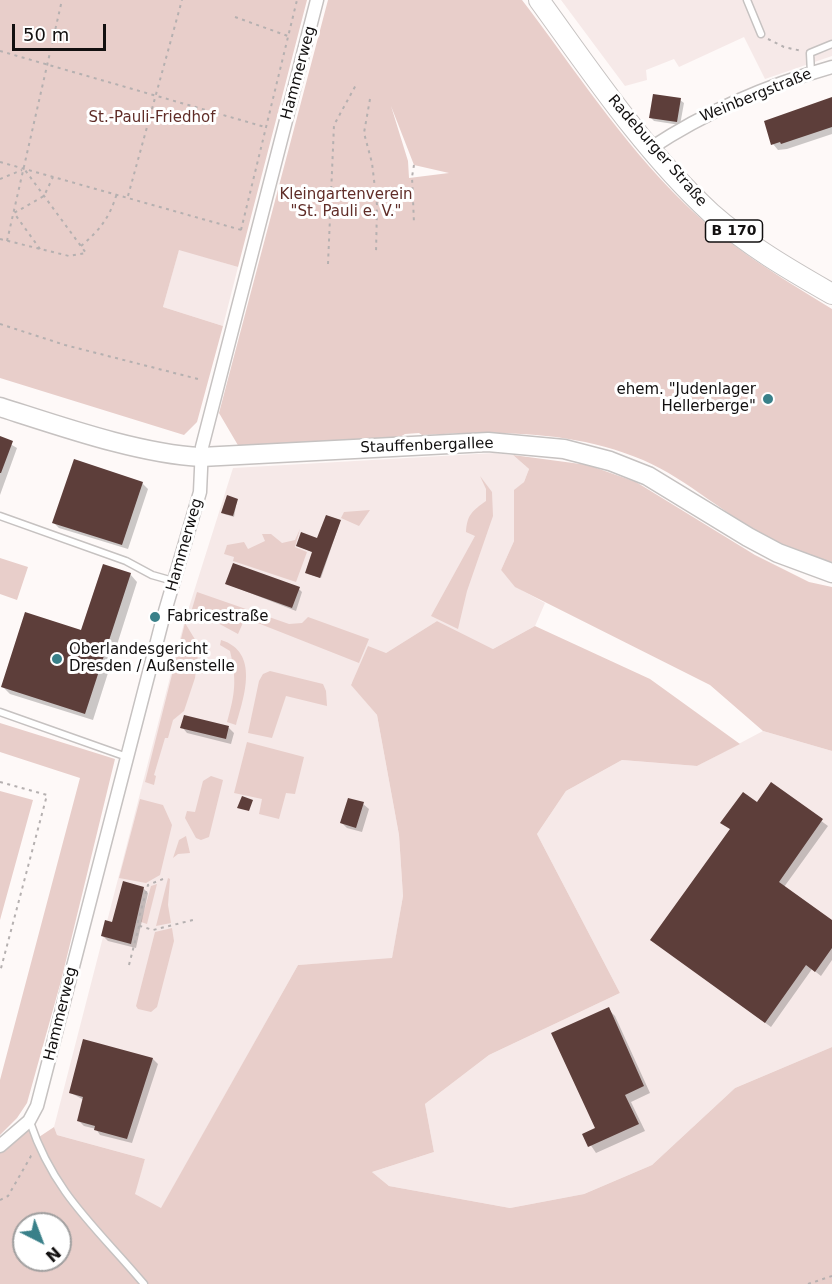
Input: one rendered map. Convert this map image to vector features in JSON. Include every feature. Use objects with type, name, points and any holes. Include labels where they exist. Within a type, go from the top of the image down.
[{"type":"main road","name":"Radeburger Straße","points":[[538,0],[651,148],[712,213],[767,256],[832,294]]},
{"type":"main road","name":"Stauffenbergallee","points":[[0,407],[175,456],[201,457],[488,442],[564,449],[610,461],[648,476],[778,553],[832,573]]},
{"type":"street","name":"Hammerweg","points":[[0,1146],[29,1121],[37,1106],[127,757],[200,492],[201,457],[317,0]]},
{"type":"street","name":"Weinbergstraße","points":[[651,148],[700,118],[743,98],[811,73],[832,68]]},
{"type":"lane","points":[[747,0],[761,34]]},
{"type":"lane","points":[[811,73],[810,53],[832,44]]},
{"type":"lane","points":[[0,516],[126,561],[152,575],[175,581]]},
{"type":"lane","points":[[0,712],[127,757]]},
{"type":"lane","points":[[29,1121],[41,1152],[82,1218],[144,1284]]},
{"type":"path","points":[[7,241],[62,0]]},
{"type":"path","points":[[128,196],[182,0]]},
{"type":"path","points":[[0,162],[128,196],[242,230],[297,0]]},
{"type":"path","points":[[235,16],[288,36]]},
{"type":"path","points":[[761,34],[784,47],[810,53]]},
{"type":"path","points":[[0,51],[266,127]]},
{"type":"path","points":[[328,264],[334,125],[357,83]]},
{"type":"path","points":[[370,99],[364,134],[377,205],[376,254]]},
{"type":"path","points":[[414,165],[412,177],[414,223]]},
{"type":"path","points":[[0,179],[24,169]]},
{"type":"path","points":[[0,239],[76,257],[86,253],[24,169]]},
{"type":"path","points":[[14,213],[44,196],[53,177]]},
{"type":"path","points":[[81,246],[99,231],[111,212],[117,194]]},
{"type":"path","points":[[14,213],[40,249]]},
{"type":"path","points":[[0,324],[65,345],[198,380]]},
{"type":"path","points":[[0,782],[47,795],[0,972]]},
{"type":"path","points":[[129,965],[148,885],[163,879]]},
{"type":"path","points":[[139,926],[153,930],[193,920]]},
{"type":"path","points":[[0,1200],[8,1196],[31,1156],[41,1152]]},
{"type":"path","points":[[808,1284],[832,1276]]},
{"type":"shaded area","points":[[561,0],[832,0],[832,56],[765,79],[744,37],[679,67],[674,59],[646,70],[647,80],[625,86]]},
{"type":"shaded area","points":[[179,249],[238,267],[223,326],[163,307]]},
{"type":"shaded area","points":[[494,453],[513,455],[529,469],[524,482],[514,491],[514,541],[501,570],[516,587],[545,603],[535,626],[493,649],[437,621],[386,653],[351,684],[377,715],[399,835],[403,896],[392,959],[298,965],[161,1209],[134,1194],[145,1159],[57,1135],[54,1127],[184,623],[233,468]]},
{"type":"shaded area","points":[[763,731],[832,751],[832,1047],[735,1088],[652,1165],[584,1194],[510,1208],[389,1186],[372,1172],[434,1152],[425,1104],[489,1055],[620,993],[537,834],[566,791],[622,760],[697,766]]},
{"type":"green space","name":"St.-Pauli-Friedhof","points":[[0,0],[307,0],[238,267],[179,250],[163,307],[223,326],[197,422],[184,435],[0,378]]},
{"type":"green space","name":"Kleingartenverein \"St. Pauli e. V.\"","points":[[328,0],[522,0],[619,130],[661,180],[684,203],[736,247],[832,309],[832,562],[772,540],[755,531],[660,468],[616,450],[589,443],[506,433],[422,435],[419,433],[405,434],[400,437],[239,447],[219,413]],"holes":[[[391,106],[414,165],[449,173],[409,178],[408,161]]]},
{"type":"green space","points":[[513,455],[588,465],[636,482],[755,555],[809,582],[832,587],[832,751],[763,731],[710,685],[515,587],[501,570],[514,541],[514,490],[524,482],[529,469]]},
{"type":"green space","points":[[480,476],[492,492],[493,516],[467,591],[458,629],[431,616],[475,536],[466,532],[471,514],[486,501],[486,489]]},
{"type":"green space","points":[[370,510],[359,526],[341,518],[344,512]]},
{"type":"green space","points":[[300,529],[295,547],[307,552],[296,582],[233,561],[234,557],[224,554],[227,545],[244,542],[248,549],[265,541],[262,534],[271,534],[282,543],[295,540]]},
{"type":"green space","points":[[0,558],[28,567],[17,600],[0,594]]},
{"type":"green space","points":[[197,592],[289,624],[302,623],[308,617],[369,639],[359,663],[245,618],[238,634],[192,609]]},
{"type":"green space","points":[[437,621],[493,649],[535,626],[650,679],[740,744],[697,766],[622,760],[566,791],[537,834],[620,993],[489,1055],[425,1104],[434,1152],[372,1172],[389,1186],[510,1208],[584,1194],[652,1165],[735,1088],[832,1047],[832,1284],[0,1284],[0,1146],[29,1121],[36,1139],[54,1127],[57,1135],[145,1159],[135,1194],[161,1208],[298,965],[392,958],[403,896],[399,835],[377,715],[351,685],[368,646],[386,653]]},
{"type":"green space","points":[[185,623],[199,646],[195,678],[184,711],[173,720],[168,738],[165,738],[154,775],[156,776],[154,785],[145,782]]},
{"type":"green space","points":[[221,640],[233,646],[241,654],[245,665],[245,689],[236,725],[227,722],[233,695],[234,670],[230,651],[220,645]]},
{"type":"green space","points":[[270,671],[323,684],[327,706],[286,696],[272,738],[248,733],[259,681],[263,674]]},
{"type":"green space","points":[[0,723],[115,759],[61,981],[27,1103],[17,1118],[0,1135],[0,1080],[80,778],[0,752]]},
{"type":"green space","points":[[247,742],[304,757],[295,794],[286,793],[279,819],[259,814],[262,799],[234,793]]},
{"type":"green space","points":[[211,776],[223,780],[209,837],[201,840],[196,838],[185,818],[187,811],[195,812],[203,781]]},
{"type":"green space","points":[[0,791],[33,800],[0,920]]},
{"type":"green space","points":[[140,799],[163,805],[172,825],[160,875],[146,883],[119,878]]},
{"type":"green space","points":[[186,836],[190,853],[178,854],[173,858],[179,840]]},
{"type":"green space","points":[[168,878],[170,879],[168,905],[171,923],[156,926]]},
{"type":"green space","points":[[157,884],[147,924],[141,922],[151,886]]},
{"type":"green space","points":[[172,928],[174,941],[157,1007],[151,1012],[138,1009],[136,1006],[155,932]]},
{"type":"building","points":[[653,94],[681,98],[677,122],[649,118]]},
{"type":"building","points":[[832,97],[832,127],[781,144],[780,142],[771,145],[764,121]]},
{"type":"building","points":[[0,436],[13,441],[1,473],[0,473]]},
{"type":"building","points":[[74,459],[143,482],[122,545],[52,523]]},
{"type":"building","points":[[227,495],[238,499],[233,516],[221,513]]},
{"type":"building","points":[[326,515],[341,520],[320,578],[305,573],[312,552],[296,546],[301,532],[317,538]]},
{"type":"building","points":[[233,563],[300,587],[292,608],[225,584]]},
{"type":"building","name":"Oberlandesgericht Dresden / Außenstelle","points":[[103,564],[131,573],[85,714],[1,687],[25,612],[81,630]]},
{"type":"building","points":[[184,715],[229,726],[226,739],[180,728]]},
{"type":"building","points":[[771,782],[823,819],[779,882],[832,920],[832,948],[815,972],[806,965],[765,1023],[650,940],[730,829],[720,823],[743,792],[757,802]]},
{"type":"building","points":[[242,796],[253,800],[249,811],[237,808]]},
{"type":"building","points":[[348,798],[364,802],[356,828],[340,823]]},
{"type":"building","points":[[123,881],[144,887],[131,944],[101,936],[105,920],[112,922]]},
{"type":"building","points":[[609,1007],[644,1086],[625,1095],[639,1124],[588,1147],[582,1134],[595,1128],[551,1033]]},
{"type":"building","points":[[83,1039],[153,1058],[127,1139],[94,1130],[95,1126],[77,1121],[83,1097],[69,1093]]},
{"type":"place","name":"ehem. \"Judenlager Hellerberge\"","points":[[768,399]]},
{"type":"place","name":"Fabricestraße","points":[[155,617]]},
{"type":"place","name":"Oberlandesgericht Dresden / Außenstelle","points":[[57,659]]}]
